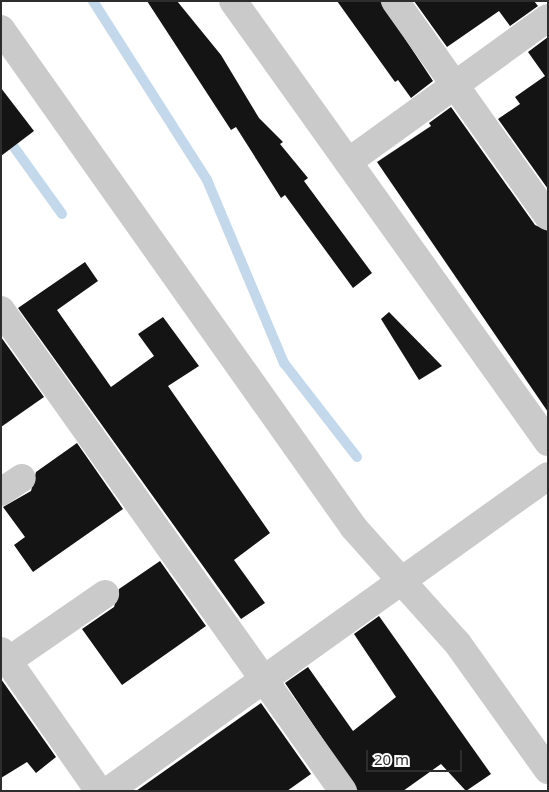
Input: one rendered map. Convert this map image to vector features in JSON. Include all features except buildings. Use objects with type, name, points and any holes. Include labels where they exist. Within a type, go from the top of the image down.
[{"type":"street","points":[[233,1],[548,442]]},
{"type":"street","points":[[395,1],[548,216]]},
{"type":"street","points":[[348,162],[548,17],[537,1]]},
{"type":"street","points":[[1,29],[354,528],[379,560],[402,579],[458,644],[548,770]]},
{"type":"street","points":[[3,317],[342,791]]},
{"type":"street","points":[[108,791],[548,476]]},
{"type":"street","points":[[99,791],[5,656],[105,594]]},
{"type":"waterway","points":[[93,1],[207,180],[284,363],[357,457]]},
{"type":"waterway","points":[[6,136],[62,214]]}]
